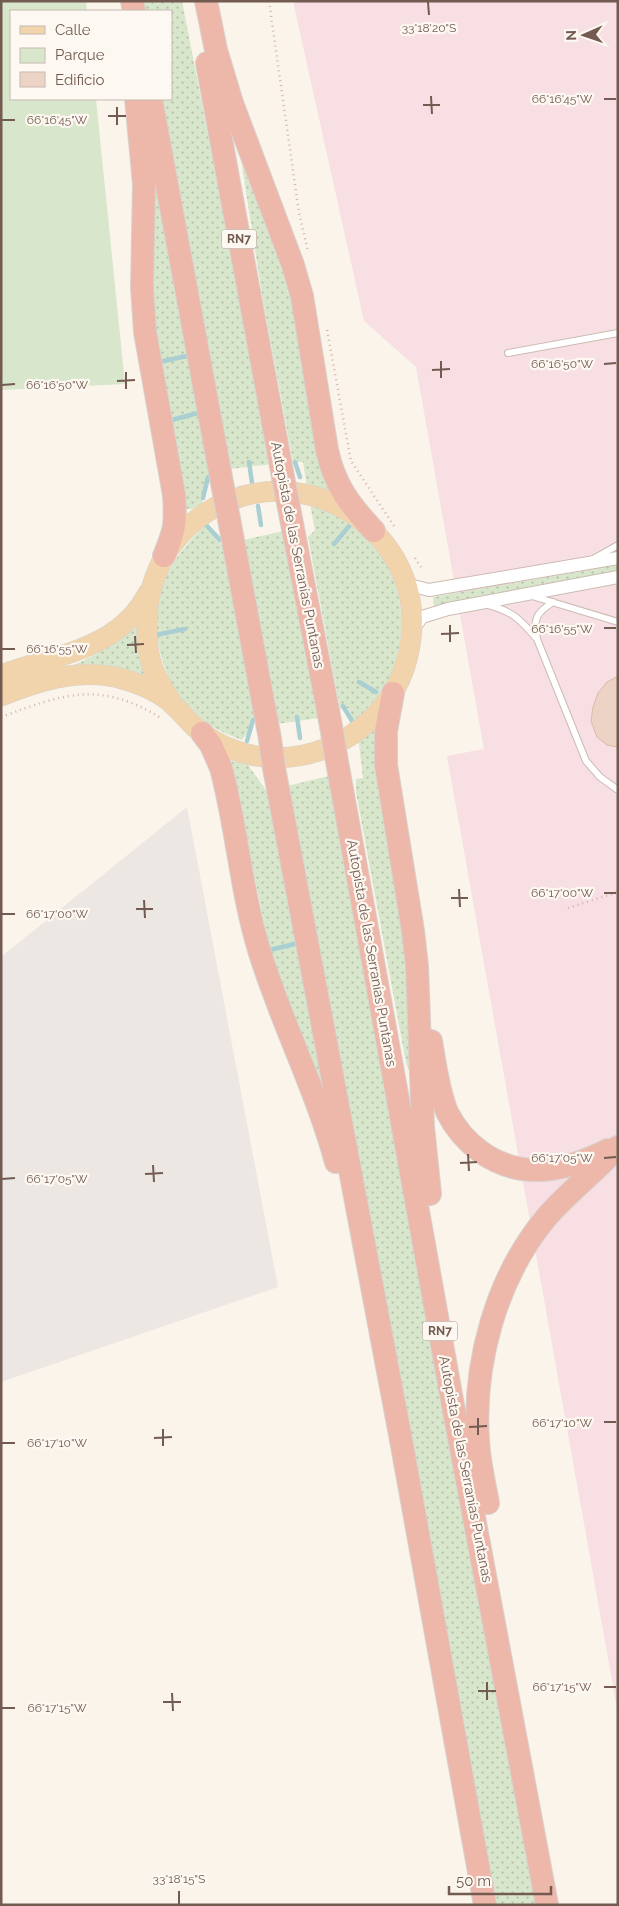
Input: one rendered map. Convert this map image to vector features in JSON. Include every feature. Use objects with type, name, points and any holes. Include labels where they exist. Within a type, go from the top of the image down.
[{"type":"highway","name":"Autopista de las Serranías Puntanas","points":[[195,1],[331,726],[454,1411],[547,1905]]},
{"type":"highway","points":[[206,1],[216,50],[232,103],[302,296],[332,472],[344,496],[374,531]]},
{"type":"highway","points":[[136,100],[144,177],[142,287],[145,332],[166,449],[175,515],[174,532],[164,556]]},
{"type":"highway","points":[[151,100],[230,519],[274,768],[401,1440],[485,1905]]},
{"type":"highway","points":[[393,693],[386,731],[386,765],[417,966],[426,1167],[446,1309],[454,1411]]},
{"type":"highway","points":[[202,733],[214,750],[223,774],[259,949],[280,1010],[312,1089],[347,1200],[376,1351],[401,1440]]},
{"type":"highway","points":[[417,966],[443,1100],[447,1112],[457,1128],[475,1147],[497,1162],[532,1171],[566,1167],[586,1161],[618,1147]]},
{"type":"highway","points":[[534,1838],[527,1723],[479,1452],[477,1426],[479,1385],[485,1350],[494,1317],[522,1253],[559,1204],[618,1147]]},
{"type":"main road","points":[[1,675],[79,651],[122,625],[142,603],[164,556],[186,528],[213,508],[245,495],[280,490],[314,496],[346,509],[374,531],[394,557],[412,572],[412,631],[406,663],[393,693],[379,712],[364,727],[327,749],[306,755],[284,758],[241,753],[221,746],[168,711],[155,691],[140,684],[101,675],[78,674],[57,677],[1,696]]},
{"type":"main road","points":[[151,586],[145,626],[152,666],[168,711]]},
{"type":"street","points":[[412,572],[413,586],[429,590],[618,558]]},
{"type":"street","points":[[412,631],[422,617],[448,609],[618,577]]},
{"type":"lane","points":[[508,353],[618,333]]},
{"type":"lane","points":[[586,564],[618,545]]},
{"type":"lane","points":[[526,594],[618,622]]},
{"type":"lane","points":[[553,602],[542,609],[536,618],[537,639],[586,761],[600,777],[618,790]]},
{"type":"lane","points":[[484,603],[509,611],[537,639]]},
{"type":"path","points":[[269,1],[299,213],[308,251]]},
{"type":"path","points":[[327,328],[351,461],[399,534]]},
{"type":"path","points":[[410,551],[412,572]]},
{"type":"path","points":[[1,717],[47,700],[74,694],[109,696],[168,711]]},
{"type":"path","points":[[568,908],[618,892]]},
{"type":"shaded area","points":[[293,1],[618,1],[618,1714],[447,756],[484,749],[416,367],[364,321]]},
{"type":"shaded area","points":[[187,807],[278,1287],[1,1382],[1,957]]},
{"type":"green space","points":[[1,1],[86,1],[87,10],[10,10],[10,100],[96,100],[125,384],[1,390]]},
{"type":"green space","points":[[142,1],[182,1],[272,464],[230,469],[161,100],[172,100],[172,10],[144,10]]},
{"type":"green space","points":[[154,155],[211,479],[201,504],[192,509],[184,509],[151,303]]},
{"type":"green space","points":[[241,159],[288,264],[345,501],[307,488],[303,462],[293,462],[262,295]]},
{"type":"green space","points":[[310,504],[332,514],[356,529],[376,547],[386,562],[398,595],[401,631],[394,667],[382,690],[354,722],[348,708],[340,709],[308,537],[315,530]]},
{"type":"green space","points":[[205,525],[226,550],[255,722],[242,740],[216,729],[204,721],[182,699],[165,669],[157,635],[159,601],[163,584],[181,552]]},
{"type":"green space","points":[[284,531],[319,718],[277,724],[243,540]]},
{"type":"green space","points":[[618,565],[618,571],[434,606],[433,597]]},
{"type":"green space","points":[[141,618],[160,691],[127,678],[71,666],[109,646],[125,634]]},
{"type":"green space","points":[[382,713],[407,915],[414,1081],[406,1063],[356,792],[356,779],[363,778],[358,736]]},
{"type":"green space","points":[[245,761],[268,793],[325,1079],[316,1076],[284,999],[268,942],[238,798],[226,762]]},
{"type":"green space","points":[[329,776],[539,1905],[493,1905],[287,786]]},
{"type":"building","points":[[618,676],[618,747],[607,745],[597,737],[591,721],[598,693],[607,682]]},
{"type":"waterway","points":[[159,362],[187,356]]},
{"type":"waterway","points":[[168,421],[198,413]]},
{"type":"waterway","points":[[249,462],[252,483]]},
{"type":"waterway","points":[[295,462],[300,477]]},
{"type":"waterway","points":[[203,498],[208,477]]},
{"type":"waterway","points":[[258,506],[261,525]]},
{"type":"waterway","points":[[334,544],[350,525]]},
{"type":"waterway","points":[[207,526],[220,540]]},
{"type":"waterway","points":[[156,635],[185,629]]},
{"type":"waterway","points":[[359,682],[376,692]]},
{"type":"waterway","points":[[343,706],[352,721]]},
{"type":"waterway","points":[[297,717],[300,738]]},
{"type":"waterway","points":[[247,741],[253,720]]},
{"type":"waterway","points":[[269,950],[295,944]]}]
